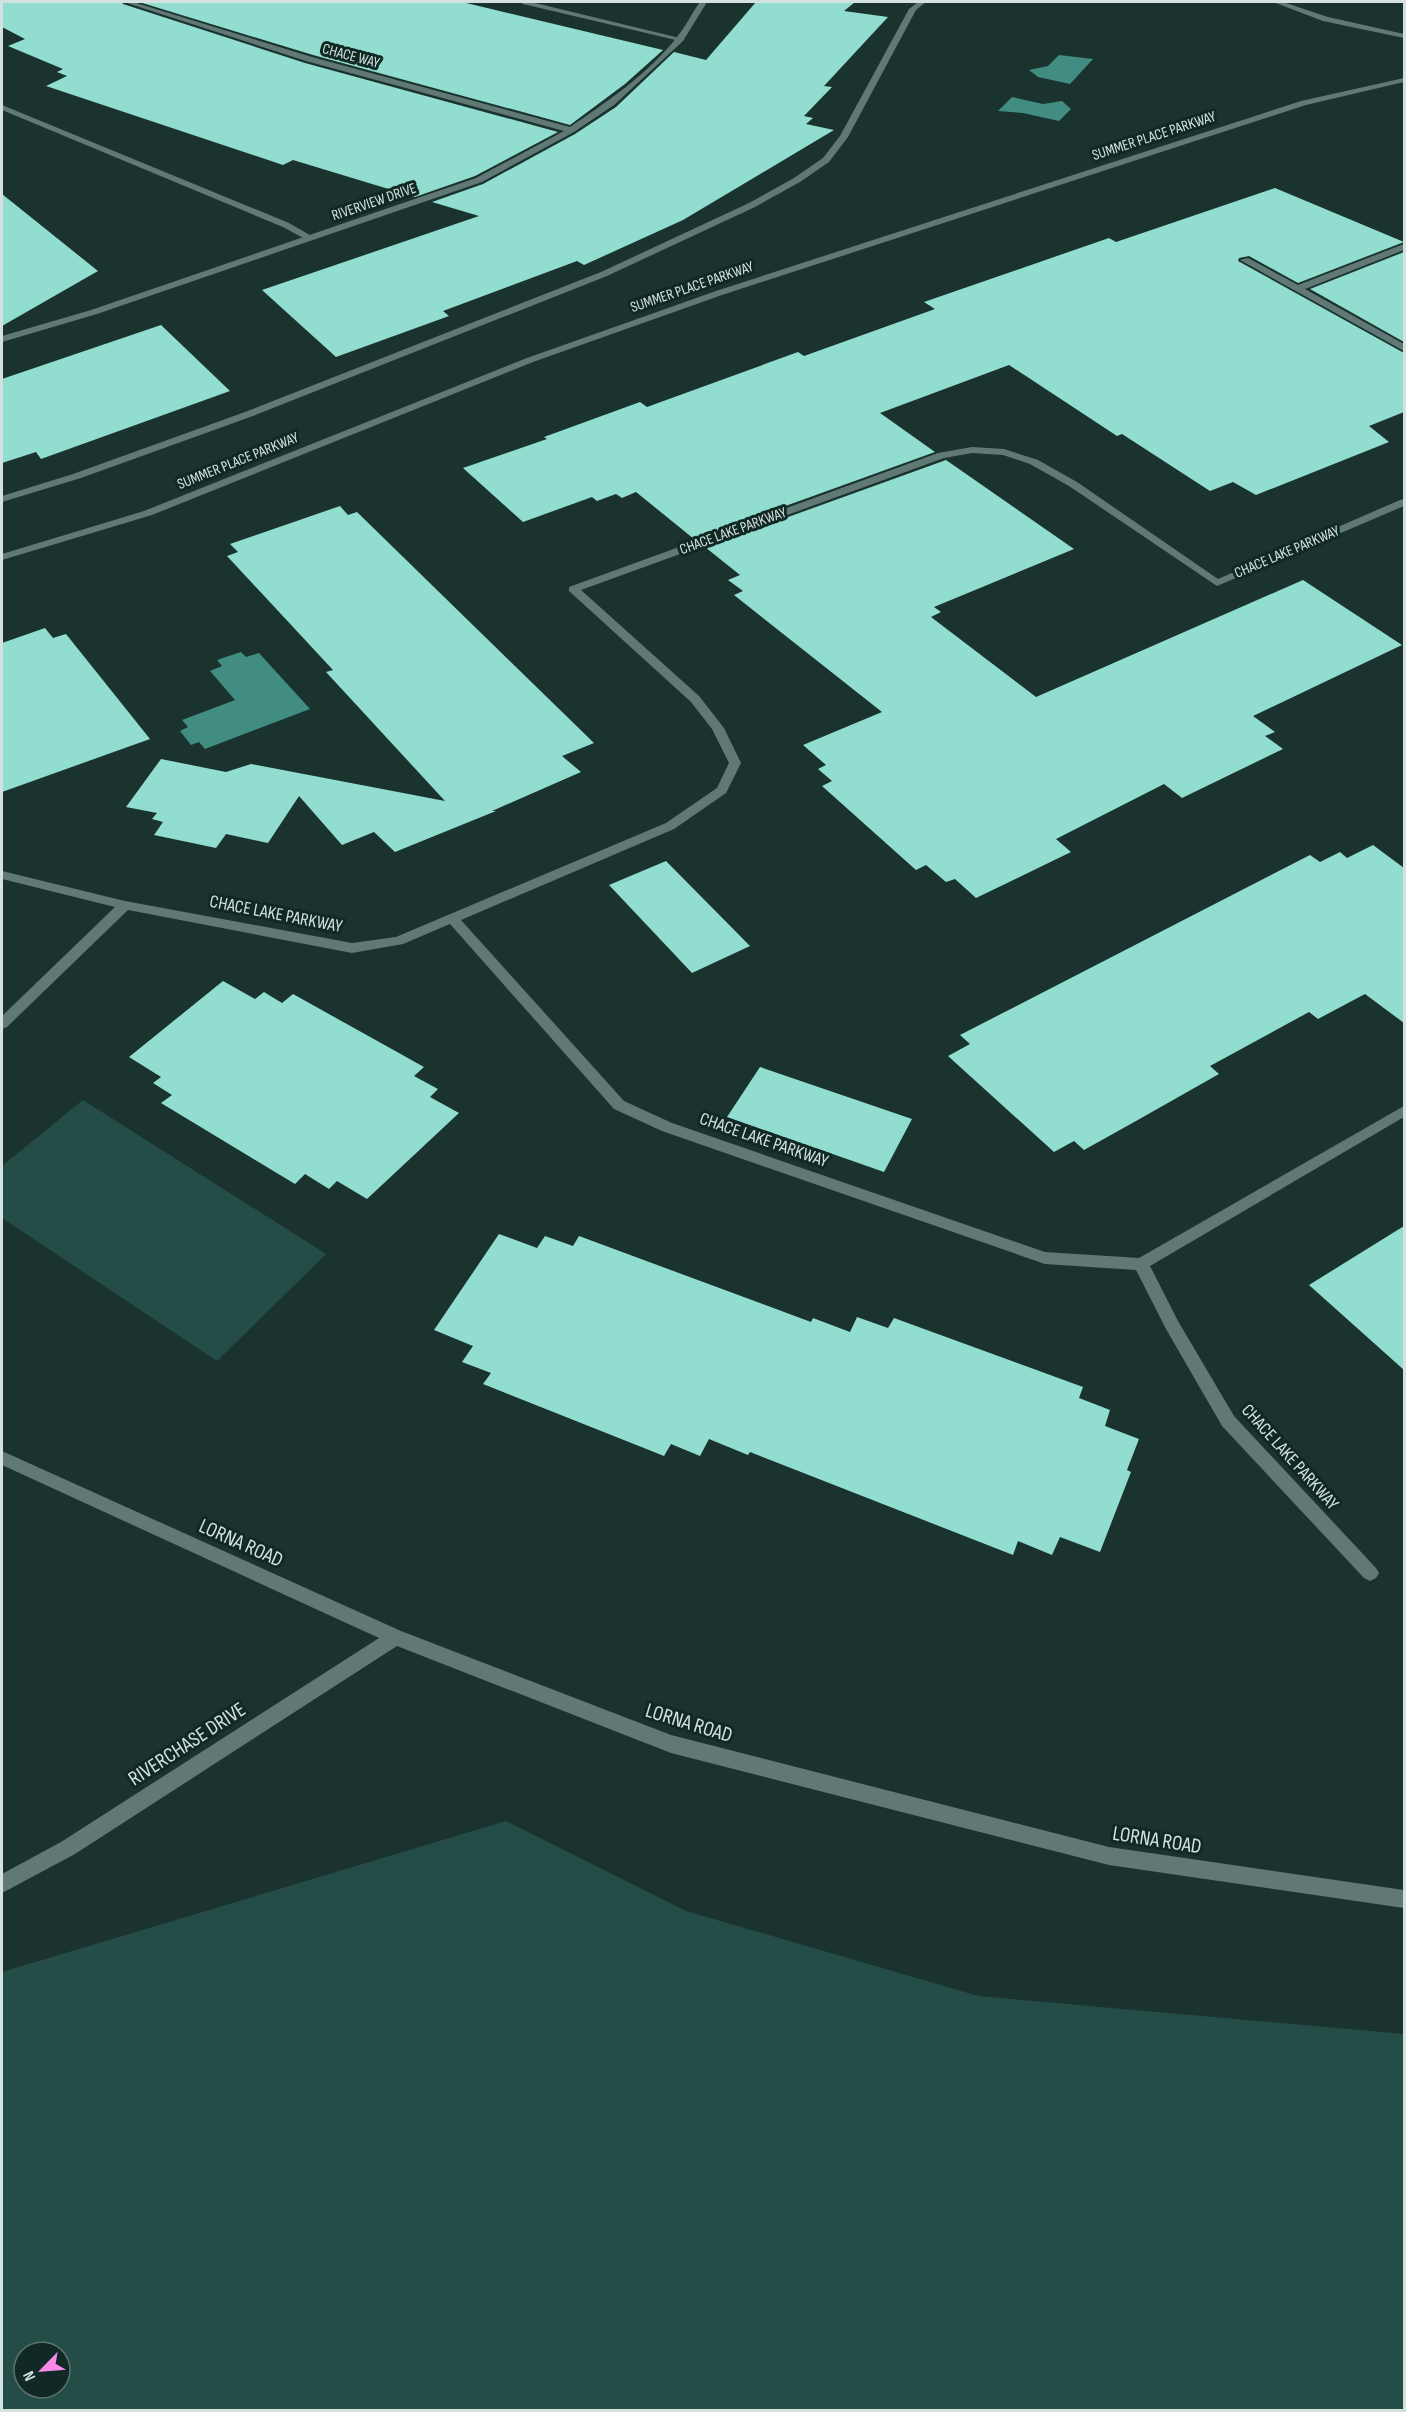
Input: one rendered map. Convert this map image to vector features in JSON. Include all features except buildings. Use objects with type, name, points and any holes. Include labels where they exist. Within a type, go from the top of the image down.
[{"type":"street","name":"CHACE WAY","points":[[126,2],[309,59],[571,130]]},
{"type":"street","points":[[523,2],[680,39]]},
{"type":"street","name":"RIVERVIEW DRIVE","points":[[2,339],[94,312],[479,180],[571,130],[611,103],[680,39],[703,2]]},
{"type":"street","points":[[2,499],[77,476],[249,414],[593,278],[752,205],[826,160],[844,137],[913,9],[922,2]]},
{"type":"street","points":[[1277,2],[1326,19],[1404,36]]},
{"type":"street","name":"SUMMER PLACE PARKWAY","points":[[2,557],[148,513],[530,360],[719,293],[1304,103],[1404,80]]},
{"type":"street","points":[[2,107],[286,225],[310,238]]},
{"type":"street","points":[[1297,289],[1404,247]]},
{"type":"street","points":[[1245,260],[1404,348]]},
{"type":"street","name":"CHACE LAKE PARKWAY","points":[[2,875],[125,905],[352,948],[398,940],[670,826],[722,790],[735,763],[718,728],[695,699],[573,589],[942,455],[972,450],[1004,452],[1034,462],[1073,484],[1217,583],[1404,502]]},
{"type":"street","points":[[2,1024],[125,905]]},
{"type":"street","name":"CHACE LAKE PARKWAY","points":[[451,917],[619,1105],[667,1127],[1045,1258],[1141,1264],[1172,1325],[1228,1421],[1370,1574]]},
{"type":"street","points":[[1141,1264],[1404,1111]]},
{"type":"street","name":"LORNA ROAD","points":[[2,1458],[395,1637],[683,1747],[1109,1856],[1404,1899]]},
{"type":"street","name":"RIVERCHASE DRIVE","points":[[2,1884],[68,1848],[395,1637]]},
{"type":"shaded area","points":[[1059,55],[1093,59],[1070,84],[1038,77],[1029,70],[1048,66]]},
{"type":"shaded area","points":[[1012,97],[1043,104],[1062,101],[1071,109],[1059,121],[1023,113],[998,111]]},
{"type":"shaded area","points":[[241,652],[246,657],[259,653],[310,709],[205,749],[199,742],[191,745],[180,731],[188,727],[182,720],[235,700],[210,671],[222,666],[217,660]]},
{"type":"shaded area","points":[[83,1100],[326,1254],[217,1361],[2,1218],[2,1166]]},
{"type":"shaded area","points":[[506,1821],[686,1911],[978,1996],[1404,2034],[1404,2410],[2,2410],[2,1972]]}]
